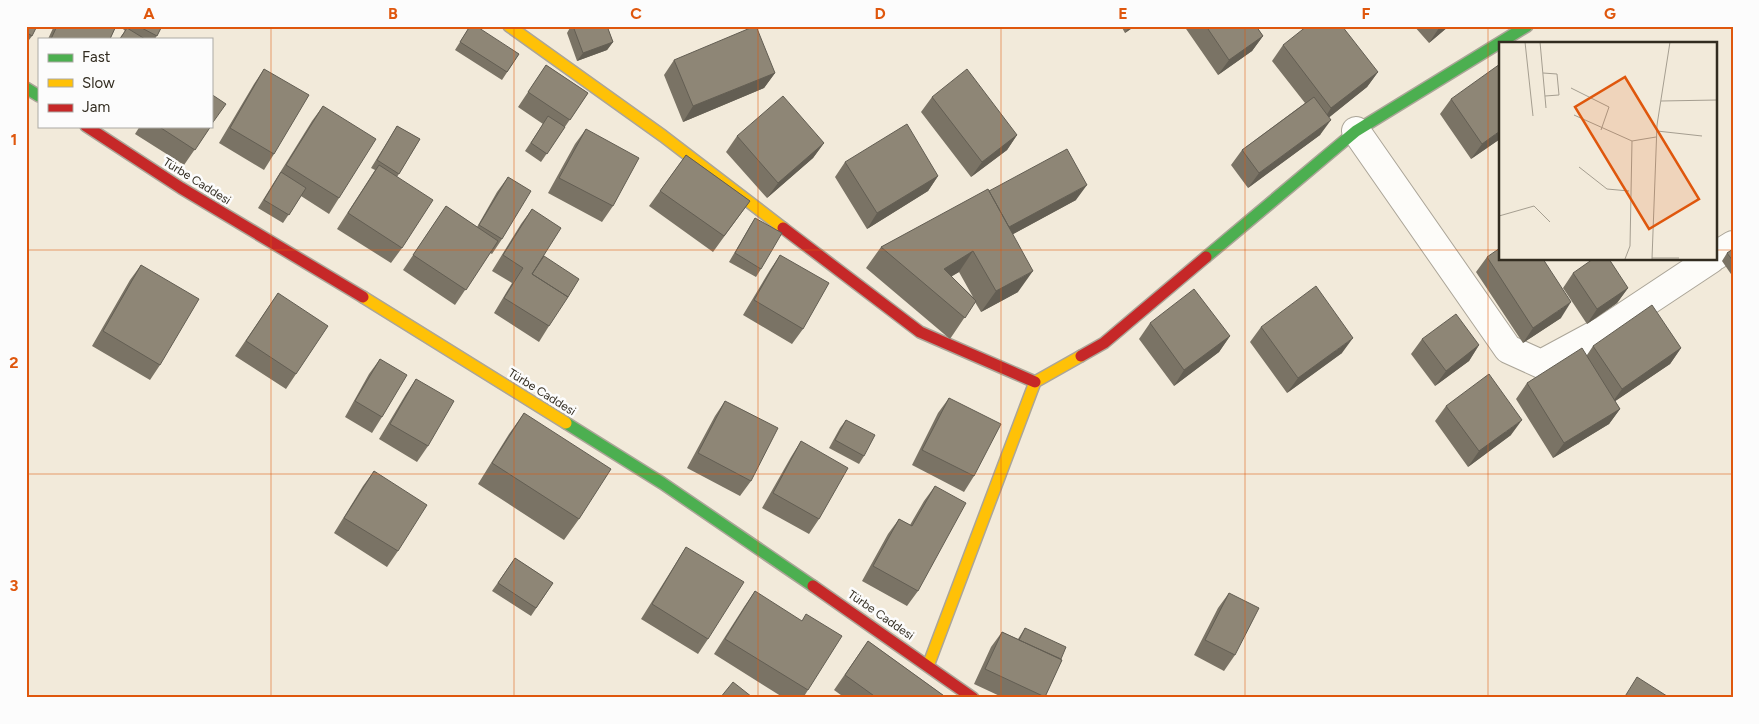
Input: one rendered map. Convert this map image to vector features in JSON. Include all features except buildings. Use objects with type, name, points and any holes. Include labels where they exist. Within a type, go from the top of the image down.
[{"type":"street","points":[[1501,42],[1527,26]]},
{"type":"street","points":[[523,30],[920,332],[1035,382]]},
{"type":"street","points":[[928,666],[1035,382],[1104,343],[1356,131],[1499,43]]},
{"type":"street","points":[[26,88],[38,95]]},
{"type":"street","name":"Türbe Caddesi","points":[[89,128],[180,188],[402,320],[662,483],[793,571],[973,698]]},
{"type":"street","points":[[1356,131],[1508,349],[1541,364],[1604,330],[1709,260]]},
{"type":"street","points":[[1716,255],[1733,245]]},
{"type":"traffic: fast","points":[[1501,42],[1527,26]]},
{"type":"traffic: fast","points":[[1206,257],[1356,131],[1499,43]]},
{"type":"traffic: fast","points":[[26,88],[38,95]]},
{"type":"traffic: fast","points":[[566,423],[662,483],[813,586]]},
{"type":"traffic: slow","points":[[509,26],[663,136],[783,228]]},
{"type":"traffic: slow","points":[[363,297],[566,423]]},
{"type":"traffic: slow","points":[[928,666],[1035,382],[1081,356]]},
{"type":"traffic: jam","points":[[89,128],[181,188],[363,297]]},
{"type":"traffic: jam","points":[[783,228],[920,332],[1035,382]]},
{"type":"traffic: jam","points":[[1081,356],[1104,343],[1206,257]]},
{"type":"traffic: jam","points":[[813,586],[973,698]]}]
